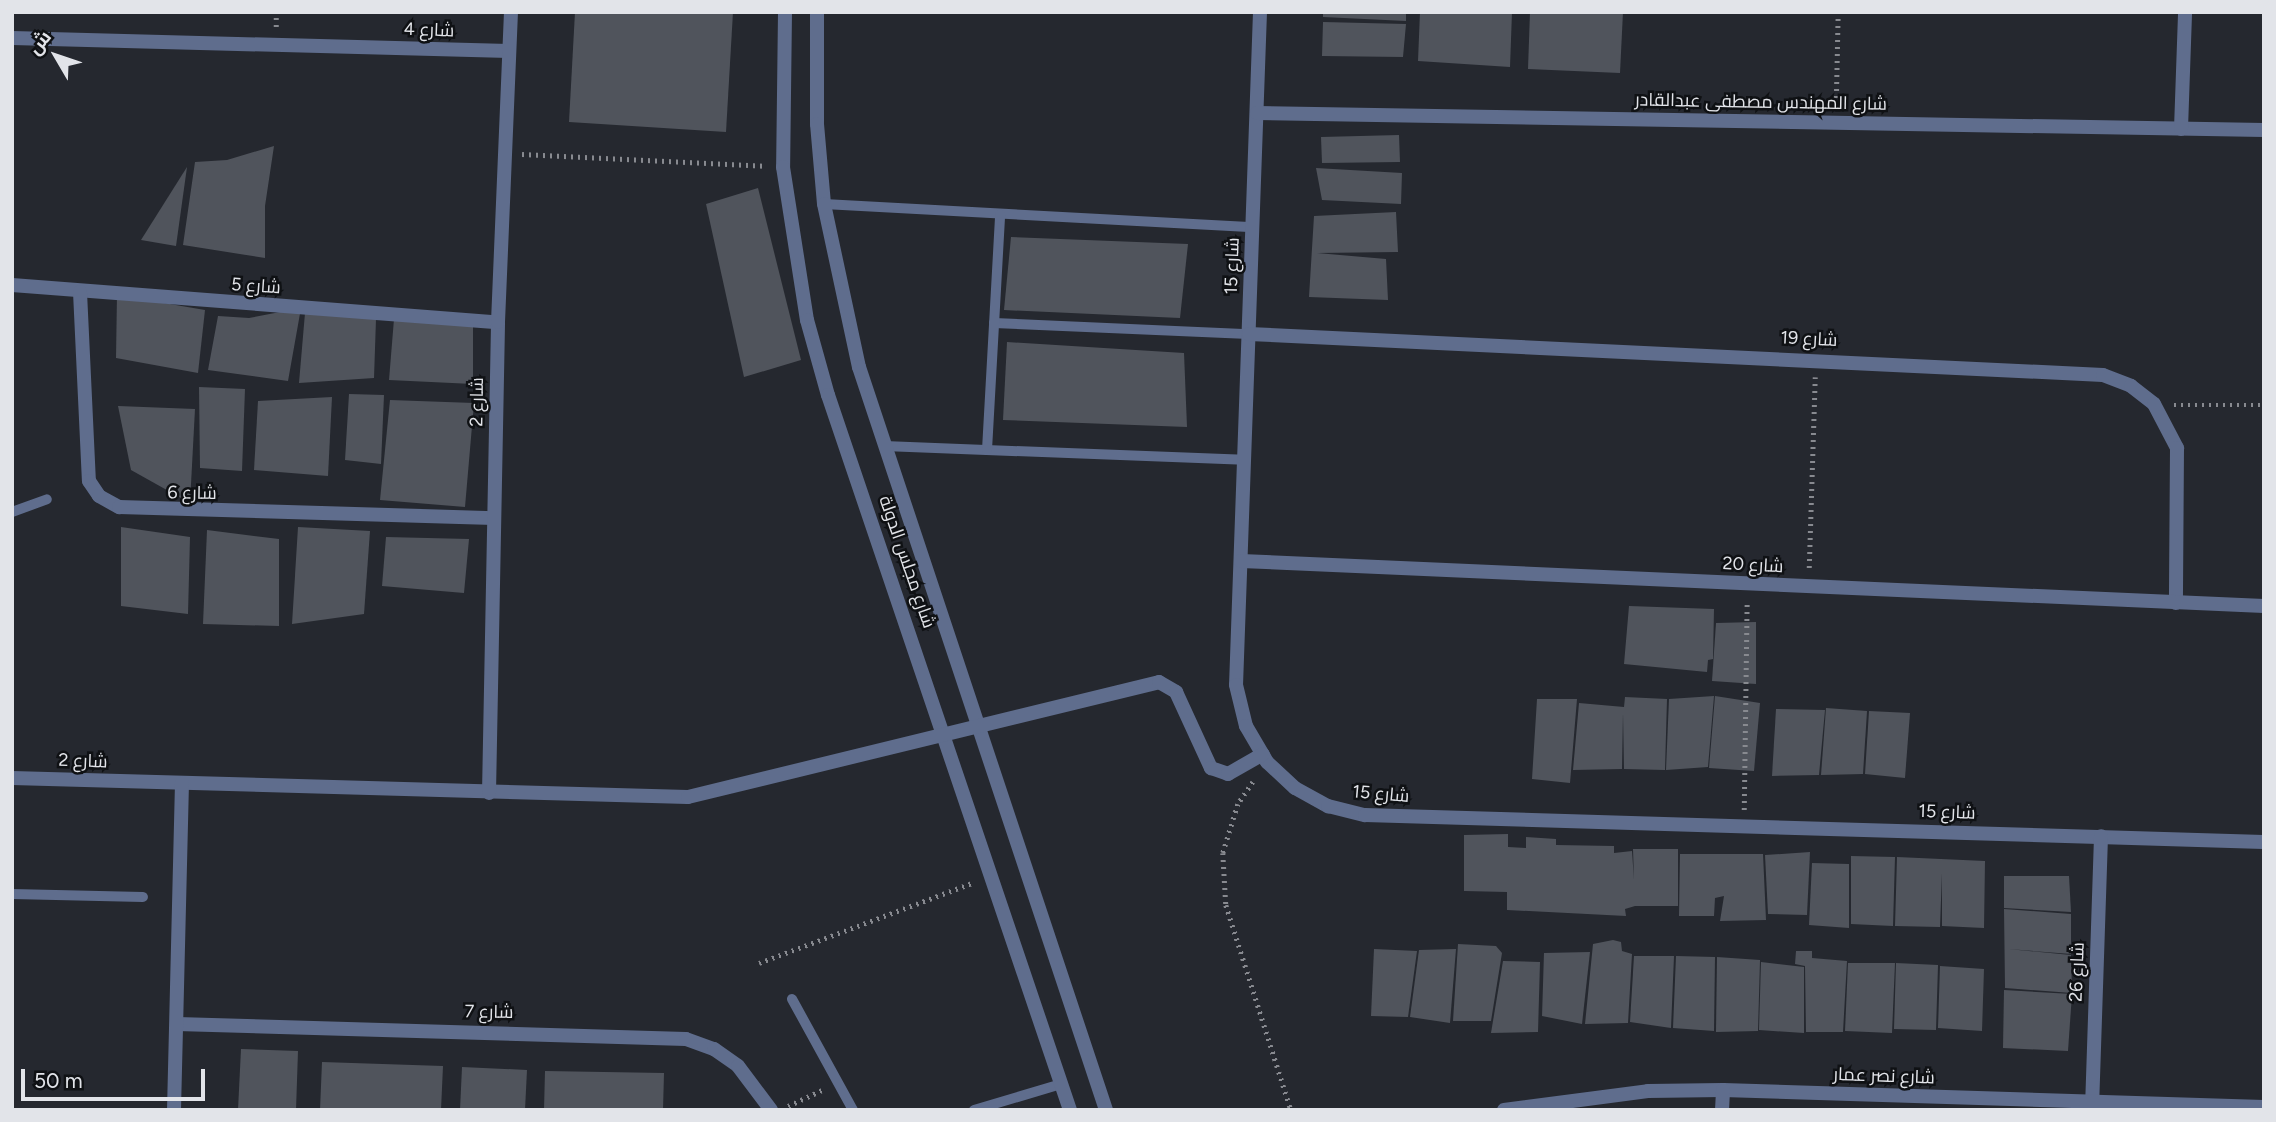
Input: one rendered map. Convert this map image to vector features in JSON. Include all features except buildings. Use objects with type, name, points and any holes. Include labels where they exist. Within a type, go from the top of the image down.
[{"type":"street","name":"شارع 2","points":[[489,793],[498,322],[511,12]]},
{"type":"street","name":"شارع مجلس الدولة","points":[[785,12],[783,167],[807,320],[828,395],[994,874],[1070,1110]]},
{"type":"street","name":"شارع مجلس الدولة","points":[[817,12],[817,124],[824,204],[852,341],[884,446],[1106,1110]]},
{"type":"street","name":"شارع 15","points":[[1261,12],[1236,685],[1246,726],[1265,758],[1295,788],[1328,806],[1365,815],[2264,842]]},
{"type":"street","points":[[2181,129],[2185,12]]},
{"type":"street","name":"شارع 4","points":[[12,38],[509,51]]},
{"type":"street","name":"شارع المهندس مصطفى عبدالقادر","points":[[1257,113],[2264,130]]},
{"type":"street","name":"شارع 5","points":[[12,285],[498,322]]},
{"type":"street","name":"شارع 6","points":[[80,292],[89,481],[99,496],[119,507],[494,518]]},
{"type":"street","name":"شارع 19","points":[[1249,334],[1815,358],[2103,374],[2131,386],[2154,404],[2177,448],[2176,603]]},
{"type":"street","name":"شارع 20","points":[[1241,561],[2264,606]]},
{"type":"street","name":"شارع 2","points":[[12,778],[489,793],[688,796],[976,723],[1159,682],[1176,692],[1212,768],[1228,774],[1265,758]]},
{"type":"street","points":[[174,1110],[182,783]]},
{"type":"street","name":"شارع 26","points":[[2092,1106],[2101,836]]},
{"type":"street","name":"شارع 7","points":[[177,1024],[686,1039],[738,1066],[771,1110]]},
{"type":"street","points":[[1723,1090],[1723,1110]]},
{"type":"street","name":"شارع نصر عمار","points":[[1504,1110],[1636,1093],[1723,1090],[2092,1106],[2264,1107]]},
{"type":"lane","points":[[824,204],[1253,227]]},
{"type":"lane","points":[[987,450],[1000,214]]},
{"type":"lane","points":[[994,323],[1249,334]]},
{"type":"lane","points":[[884,446],[1244,460]]},
{"type":"lane","points":[[12,512],[47,499]]},
{"type":"lane","points":[[12,894],[143,897]]},
{"type":"lane","points":[[792,999],[853,1110]]},
{"type":"lane","points":[[974,1110],[1061,1084]]},
{"type":"path","points":[[1836,123],[1838,12]]},
{"type":"path","points":[[507,154],[783,167]]},
{"type":"path","points":[[1808,586],[1815,358]]},
{"type":"path","points":[[2154,404],[2264,405]]},
{"type":"path","points":[[1743,825],[1747,583]]},
{"type":"path","points":[[1265,758],[1238,804],[1223,853],[1226,905],[1291,1110]]},
{"type":"path","points":[[759,963],[994,874]]},
{"type":"path","points":[[780,1110],[838,1082]]}]
